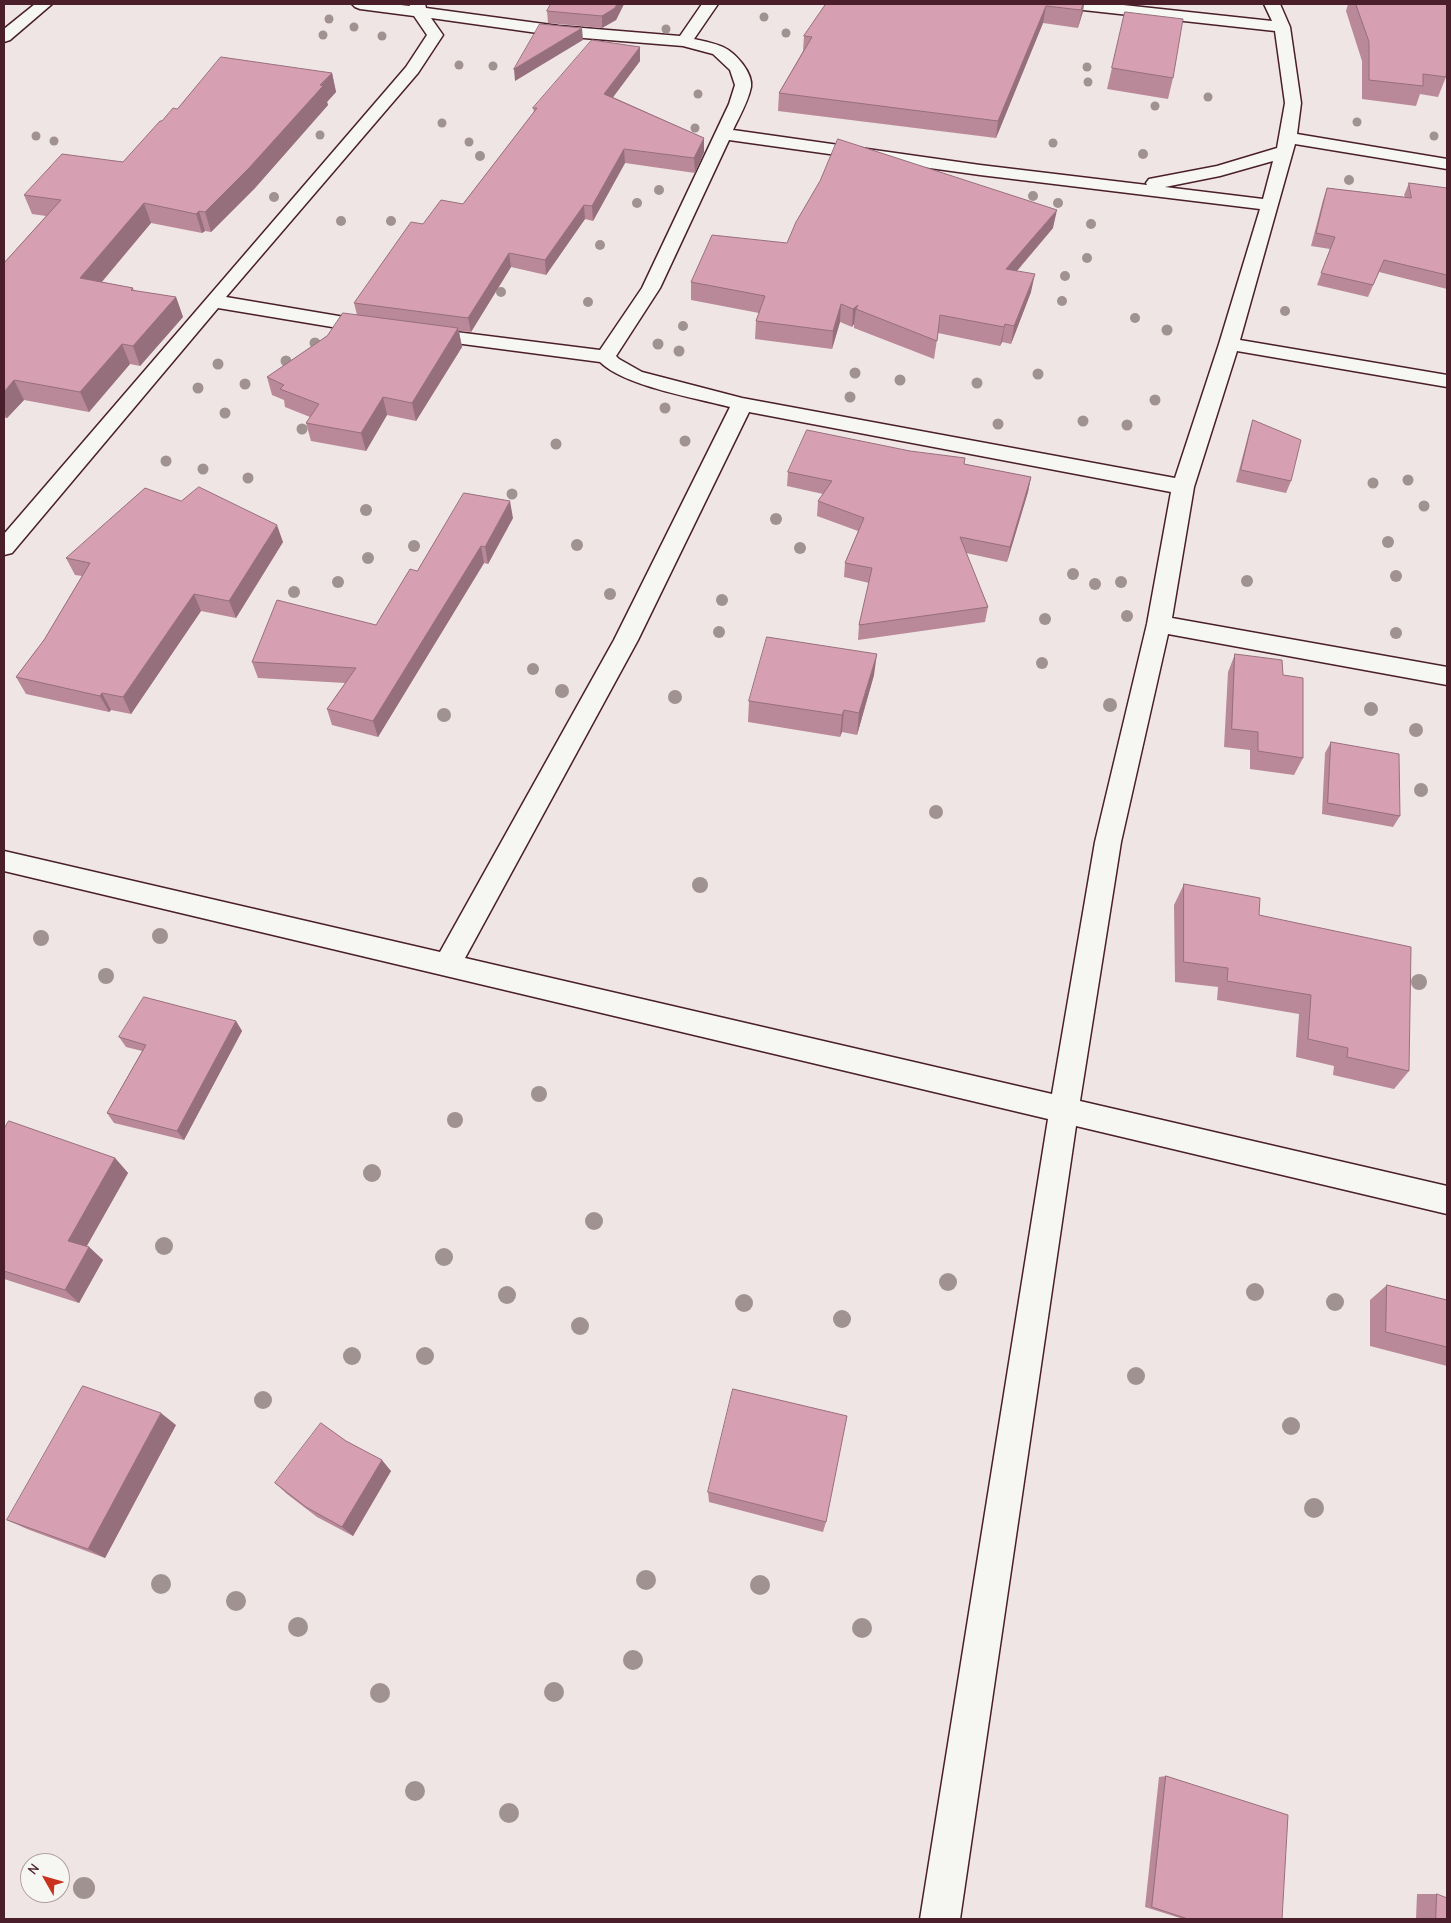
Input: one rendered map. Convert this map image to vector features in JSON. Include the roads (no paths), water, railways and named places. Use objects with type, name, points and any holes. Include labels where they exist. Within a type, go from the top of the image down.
[{"type":"street","points":[[4,37],[44,4]]},
{"type":"street","points":[[360,4],[418,8],[559,31],[684,41],[719,51],[738,70],[743,85],[737,104],[651,288],[606,357]]},
{"type":"street","points":[[684,41],[710,4]]},
{"type":"street","points":[[1074,4],[1282,27]]},
{"type":"street","points":[[940,1919],[1064,1110],[1108,842],[1159,624],[1183,488],[1229,344],[1270,205],[1293,103],[1282,27],[1272,4]]},
{"type":"street","points":[[4,548],[412,70],[435,35],[418,8]]},
{"type":"street","points":[[722,134],[1270,205]]},
{"type":"street","points":[[1124,187],[1174,181],[1248,164],[1285,145],[1447,164]]},
{"type":"street","points":[[213,301],[291,315],[606,357],[612,363],[635,376],[742,404],[1183,488]]},
{"type":"street","points":[[1229,344],[1447,381]]},
{"type":"street","points":[[447,964],[626,640],[742,404]]},
{"type":"street","points":[[1159,624],[1447,676]]},
{"type":"street","points":[[4,860],[1447,1200]]}]
